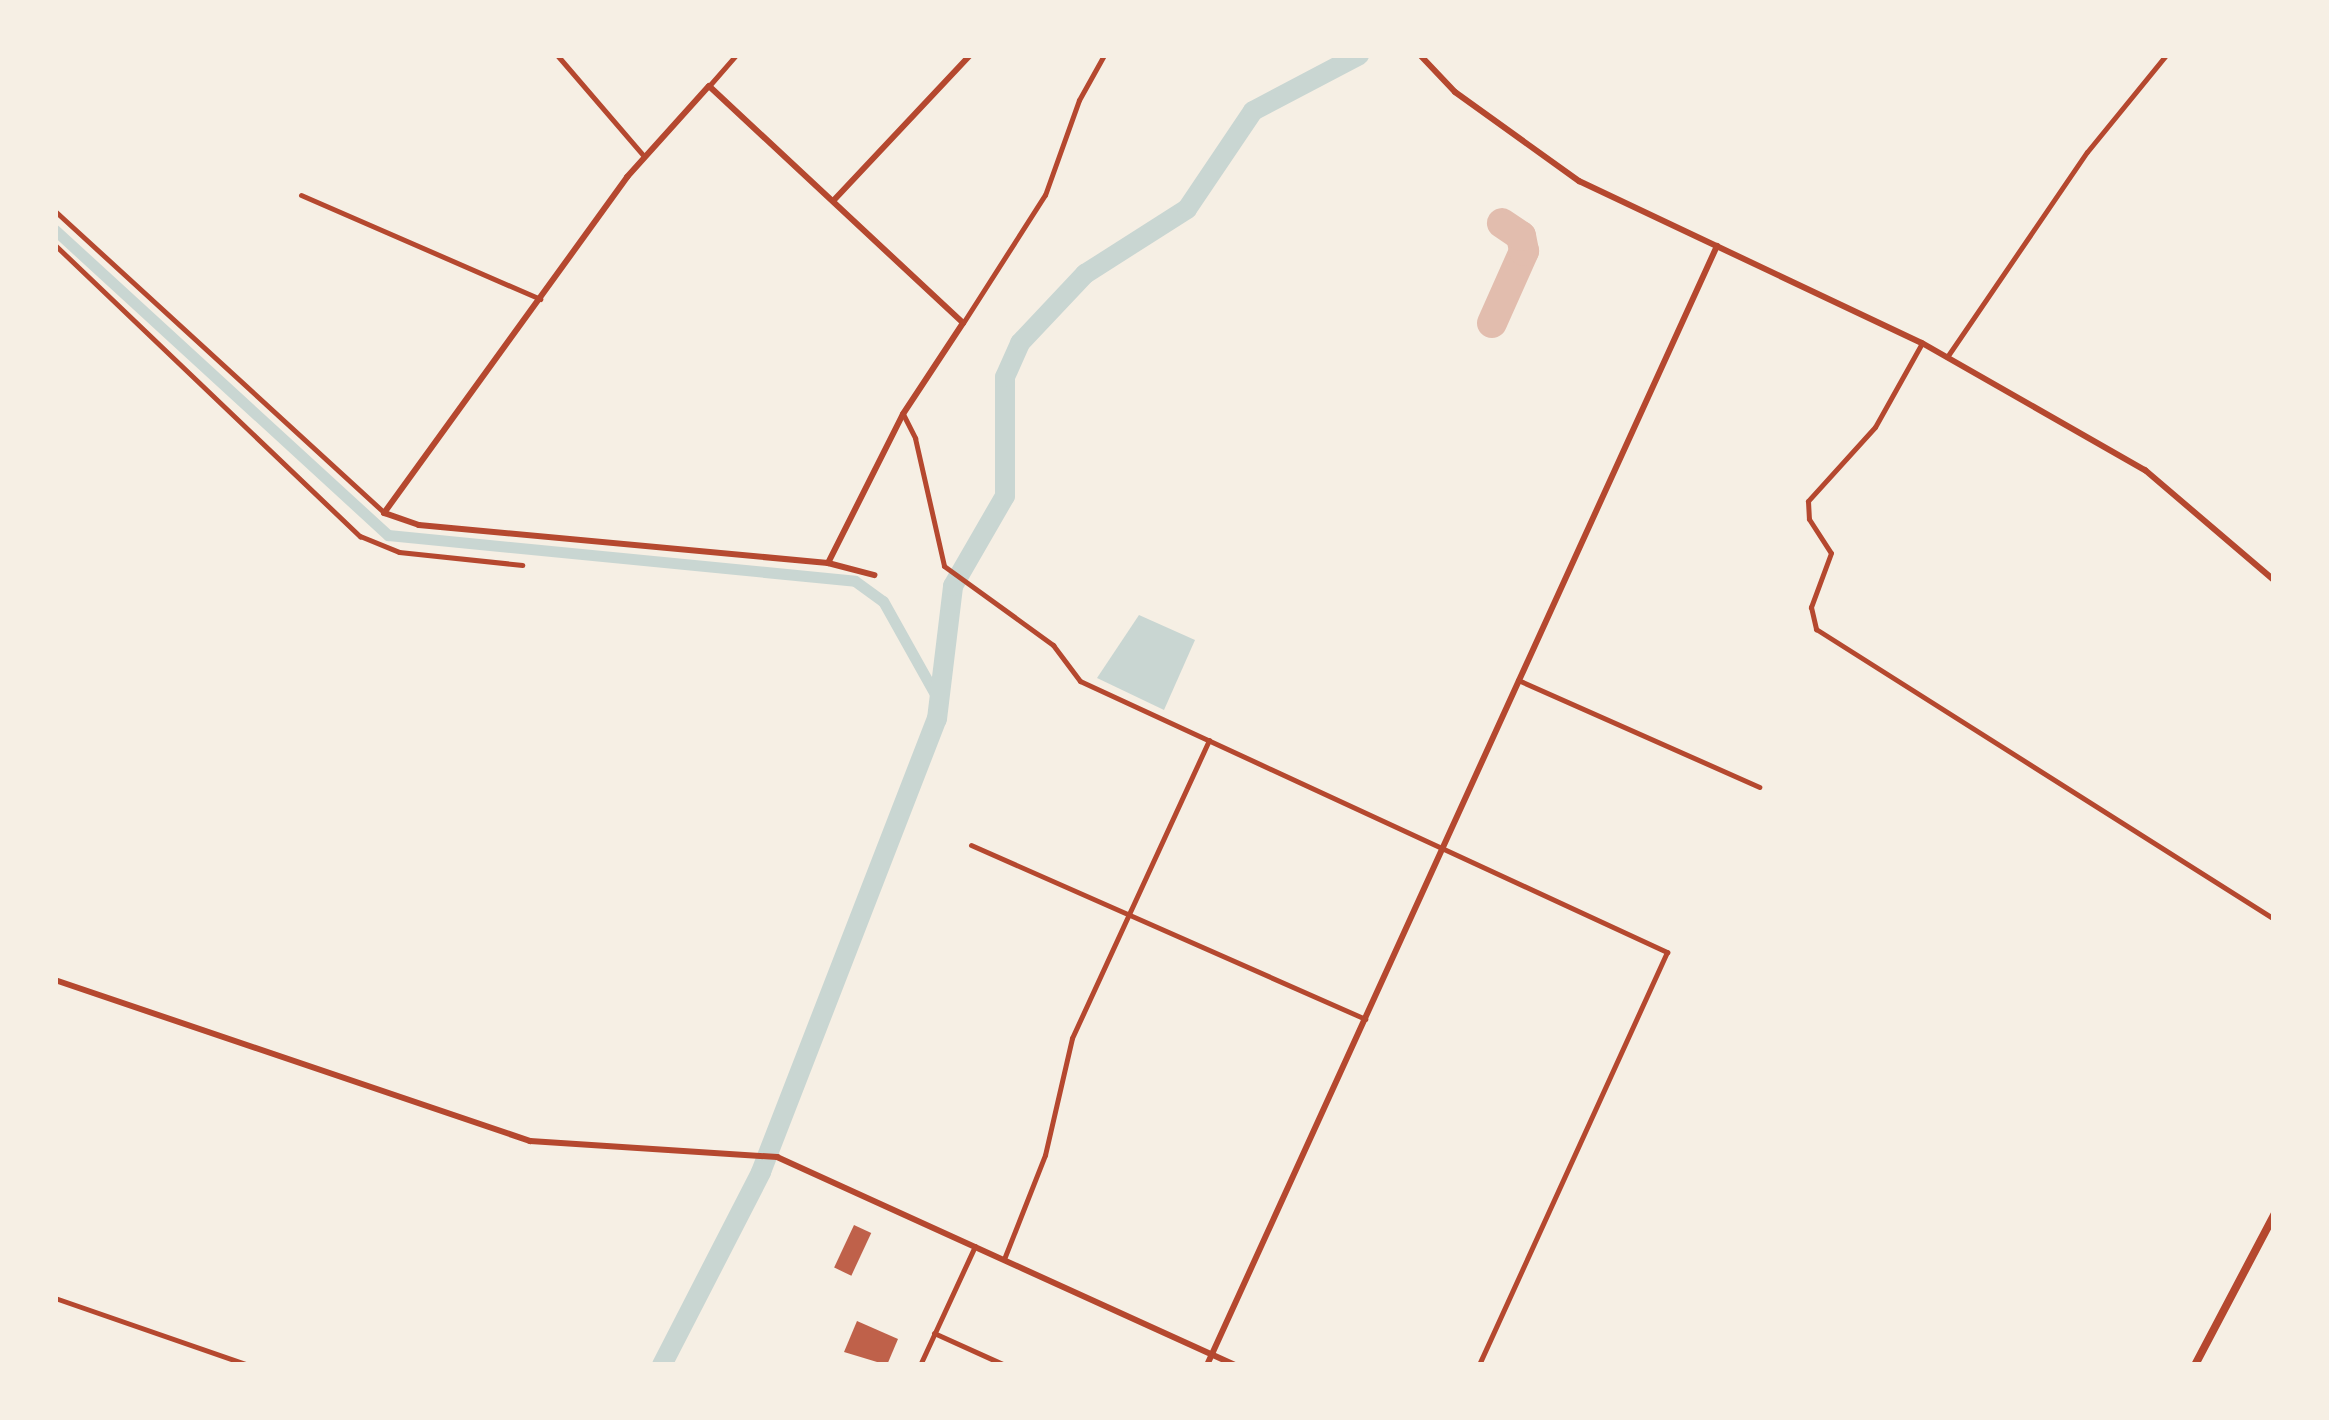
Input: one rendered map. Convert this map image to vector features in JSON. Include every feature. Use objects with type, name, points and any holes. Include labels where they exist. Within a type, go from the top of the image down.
[{"type":"main road","points":[[2194,1365],[2274,1215]]},
{"type":"street","points":[[558,55],[644,156]]},
{"type":"street","points":[[384,513],[644,156],[736,55]]},
{"type":"street","points":[[834,200],[970,55]]},
{"type":"street","points":[[828,562],[903,414],[1044,195],[1079,100],[1104,55]]},
{"type":"street","points":[[1420,55],[1456,92],[1568,174],[1947,356],[2158,478],[2273,575]]},
{"type":"street","points":[[1947,356],[2086,152],[2166,55]]},
{"type":"street","points":[[708,86],[963,323]]},
{"type":"street","points":[[301,195],[540,299]]},
{"type":"street","points":[[55,212],[384,513],[419,525],[828,562],[874,574]]},
{"type":"street","points":[[55,245],[360,536],[399,552],[522,565]]},
{"type":"street","points":[[1207,1365],[1717,246]]},
{"type":"street","points":[[1922,343],[1875,427],[1808,501],[1810,519],[1831,553],[1811,607],[1816,629],[2274,919]]},
{"type":"street","points":[[903,414],[915,438],[944,566],[1053,645],[1080,682],[1667,952],[1479,1365]]},
{"type":"street","points":[[1518,680],[1759,787]]},
{"type":"street","points":[[1004,1259],[1046,1156],[1072,1038],[1209,740]]},
{"type":"street","points":[[971,845],[1365,1019]]},
{"type":"street","points":[[55,980],[530,1141],[777,1156],[1235,1365]]},
{"type":"street","points":[[920,1365],[975,1246]]},
{"type":"street","points":[[55,1298],[249,1365]]},
{"type":"street","points":[[934,1333],[1004,1365]]},
{"type":"shaded area","points":[[1139,615],[1195,640],[1164,710],[1097,678]]},
{"type":"building","points":[[854,1225],[871,1233],[851,1276],[834,1268]]},
{"type":"building","points":[[857,1321],[898,1339],[887,1365],[844,1352]]},
{"type":"waterway","points":[[662,1365],[761,1172],[937,719],[953,586],[1005,496],[1005,377],[1020,343],[1085,274],[1187,209],[1253,111],[1359,55]]},
{"type":"waterway","points":[[55,230],[388,535],[855,581],[883,601],[939,701]]},
{"type":"taxiway","points":[[1492,323],[1524,251],[1521,236],[1502,223]]}]
